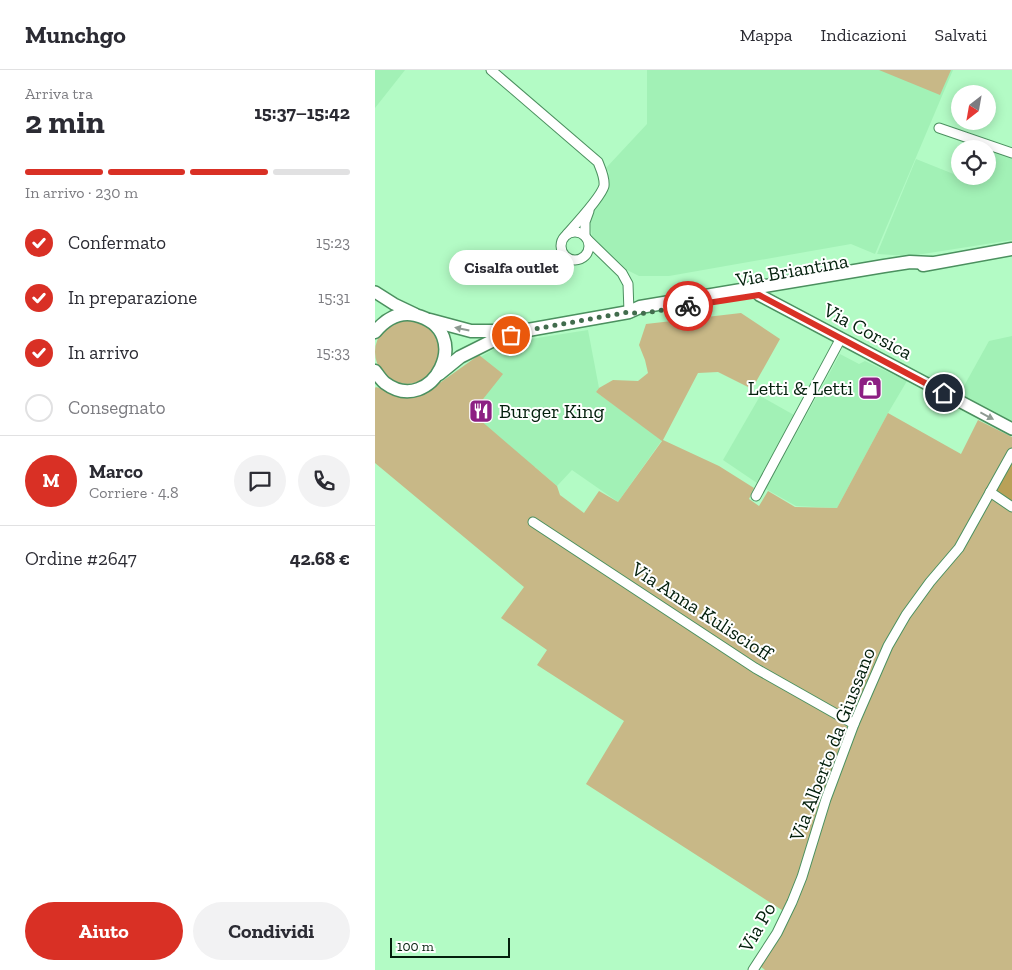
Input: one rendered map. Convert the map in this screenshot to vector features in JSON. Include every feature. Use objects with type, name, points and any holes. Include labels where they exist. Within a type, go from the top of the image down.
[{"type":"main road","name":"Via Briantina","points":[[629,312],[639,314],[759,295],[1012,249]]},
{"type":"main road","name":"Via Briantina","points":[[380,381],[403,390],[415,390],[432,381],[460,357],[476,348],[494,340],[529,330],[629,312],[640,307],[884,266],[910,262],[931,263]]},
{"type":"main road","name":"Via Briantina","points":[[378,328],[395,316],[409,314],[471,331],[529,330]]},
{"type":"main road","points":[[422,317],[437,328],[444,340],[446,349],[445,362],[439,374]]},
{"type":"main road","points":[[375,371],[380,381]]},
{"type":"street","points":[[491,70],[598,162],[604,175],[603,187],[567,234],[561,246],[564,254],[571,259],[597,256],[607,260]]},
{"type":"street","points":[[939,128],[1012,153]]},
{"type":"street","points":[[583,257],[589,249],[585,222],[590,206]]},
{"type":"street","points":[[567,234],[576,232],[586,238],[622,273],[628,284],[629,312]]},
{"type":"street","points":[[375,292],[394,304],[422,317]]},
{"type":"street","name":"Via Corsica","points":[[759,295],[1012,430]]},
{"type":"street","points":[[756,496],[841,338]]},
{"type":"street","name":"Via Alberto da Giussano","points":[[791,902],[802,877],[826,799],[854,724],[888,646],[930,582],[959,548],[1012,453]]},
{"type":"street","points":[[990,492],[1012,507]]},
{"type":"street","name":"Via Anna Kuliscioff","points":[[533,522],[755,668],[854,724]]},
{"type":"street","name":"Via Po","points":[[753,970],[777,933],[791,902]]},
{"type":"shaded area","points":[[375,70],[405,70],[375,108]]},
{"type":"shaded area","points":[[647,70],[953,70],[875,254],[851,244],[669,276],[639,276],[627,270],[592,238],[590,217],[606,190],[609,172],[606,168],[647,124]]},
{"type":"shaded area","points":[[879,70],[951,70],[940,95]]},
{"type":"shaded area","points":[[996,154],[1012,159],[1012,240],[910,256],[877,254],[916,159],[951,173],[951,185],[996,185]]},
{"type":"shaded area","points":[[741,313],[780,339],[752,389],[718,372],[698,373],[663,440],[719,466],[754,488],[749,499],[759,506],[768,491],[795,507],[837,508],[888,413],[961,454],[978,420],[1012,437],[1012,970],[765,970],[760,966],[796,905],[791,901],[785,912],[586,784],[624,721],[537,665],[547,650],[501,618],[524,587],[375,463],[375,388],[403,396],[427,392],[479,355],[503,374],[472,413],[557,486],[560,495],[584,513],[599,491],[618,502],[662,441],[596,392],[599,388],[613,380],[638,381],[648,373],[639,345],[646,324]]},
{"type":"shaded area","points":[[401,320],[413,320],[430,329],[437,340],[439,352],[437,364],[430,375],[413,384],[401,384],[389,379],[380,370],[375,358],[375,346],[380,334],[389,325]]},
{"type":"shaded area","points":[[588,330],[599,388],[596,392],[662,440],[618,502],[572,470],[557,486],[535,467],[508,480],[433,394],[467,365],[504,343]]},
{"type":"shaded area","points":[[1012,336],[1012,425],[959,395],[989,341]]},
{"type":"shaded area","points":[[840,354],[859,364],[865,361],[907,381],[837,508],[796,506],[766,489]]},
{"type":"shaded area","points":[[760,396],[794,415],[757,483],[723,460]]},
{"type":"shaded area","points":[[1012,457],[1012,501],[993,490]]},
{"type":"way so far","points":[[511,335],[629,312],[639,314],[688,306]]},
{"type":"place","name":"Cisalfa outlet","points":[[511,335]]},
{"type":"place","name":"Letti & Letti","points":[[870,388]]},
{"type":"place","name":"Burger King","points":[[481,411]]},
{"type":"route","points":[[688,306],[759,295],[944,393]]}]
